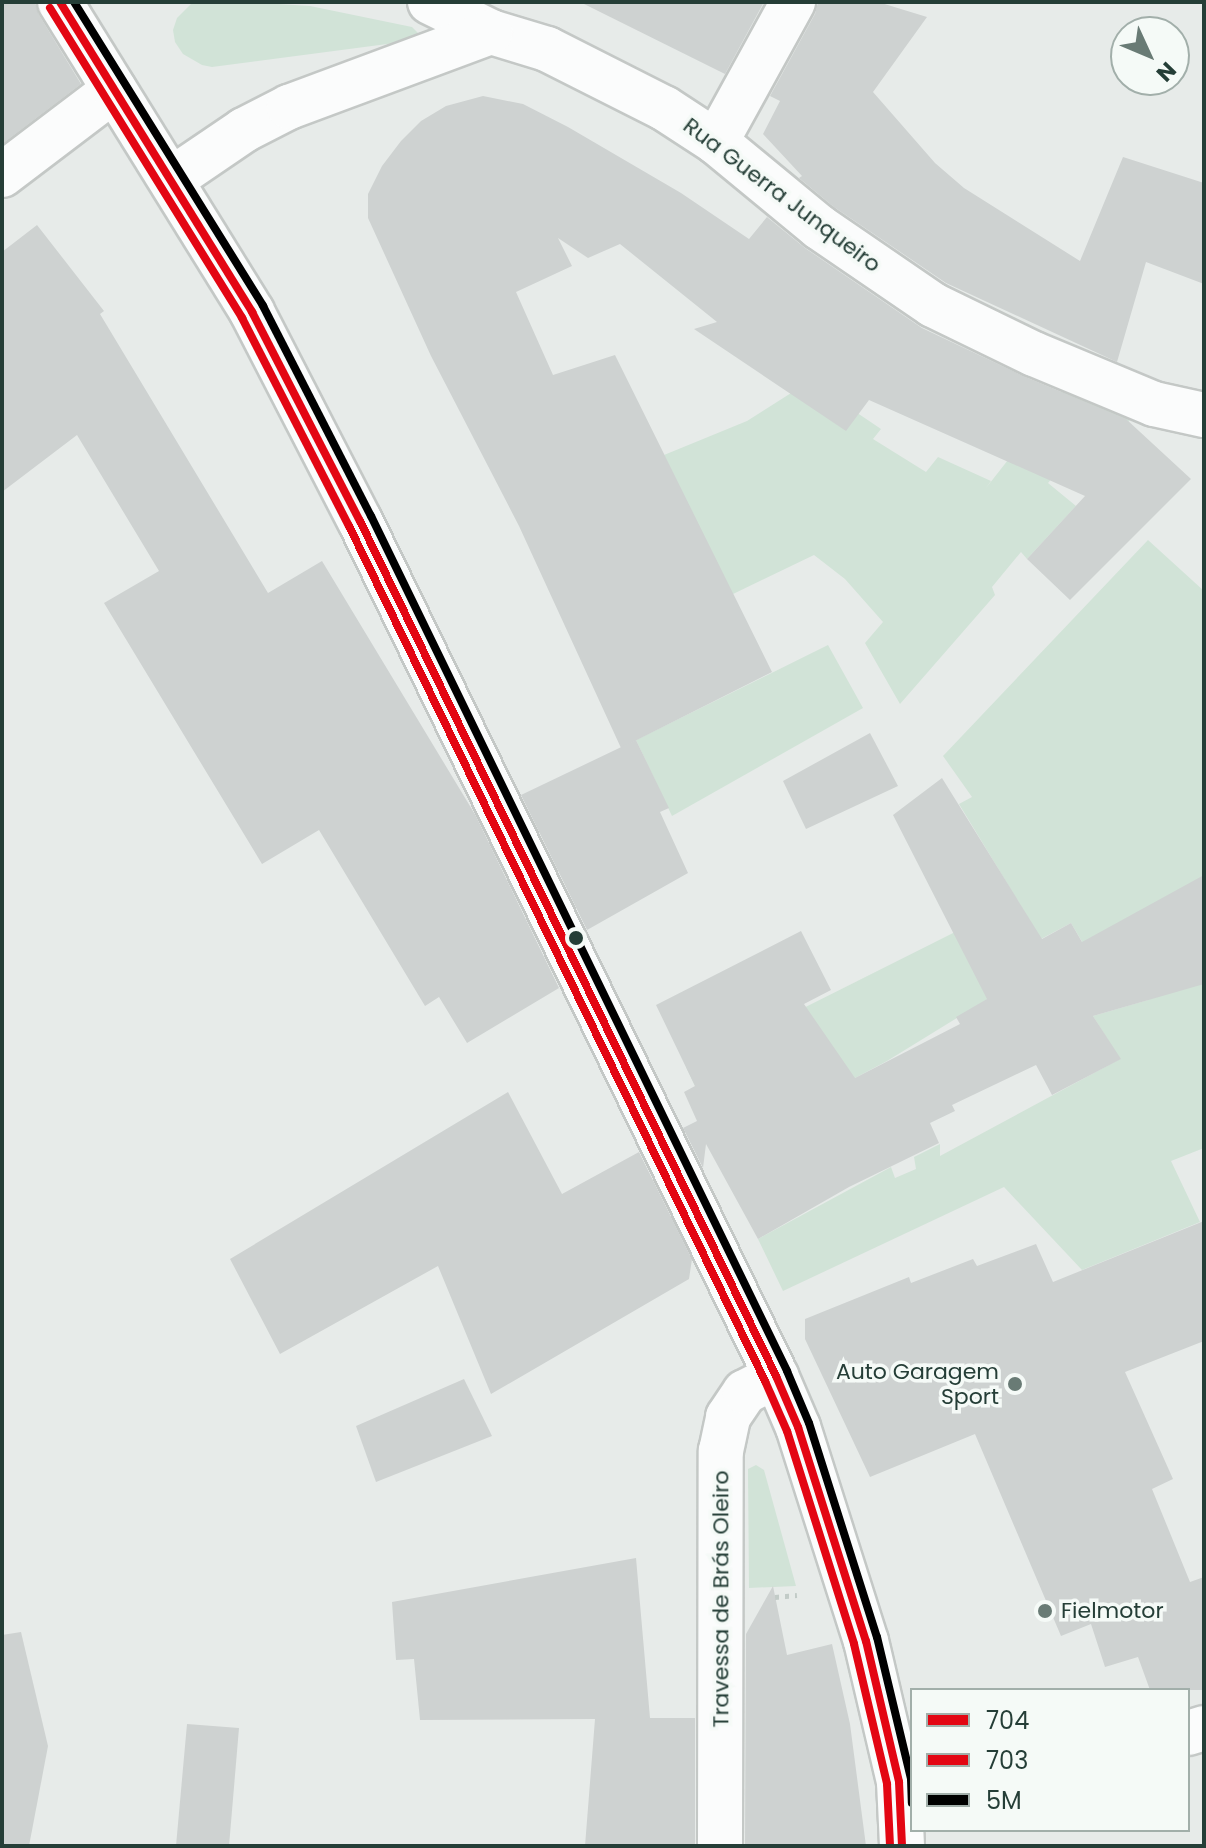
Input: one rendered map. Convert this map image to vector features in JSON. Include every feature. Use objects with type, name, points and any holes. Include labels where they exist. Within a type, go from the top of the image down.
[{"type":"street","name":"Rua Guerra Junqueiro","points":[[430,2],[491,32],[547,49],[608,77],[716,142],[819,227],[933,305],[1034,354],[1154,404],[1204,415]]},
{"type":"street","points":[[716,142],[793,2]]},
{"type":"street","points":[[74,8],[114,90],[252,312],[360,521],[776,1376],[798,1427],[855,1606],[890,1735],[905,1832]]},
{"type":"street","points":[[172,179],[244,130],[289,107],[491,32]]},
{"type":"street","points":[[2,175],[114,90]]},
{"type":"street","name":"Travessa de Brás Oleiro","points":[[720,1846],[721,1451],[728,1417],[745,1392],[776,1376]]},
{"type":"path","points":[[721,1613],[763,1598],[799,1595],[826,1610],[855,1606]]},
{"type":"green space","points":[[192,3],[310,6],[412,27],[419,34],[410,41],[212,67],[183,54],[175,42],[173,30],[177,18]]},
{"type":"green space","points":[[810,381],[881,429],[873,439],[926,472],[938,457],[991,481],[986,488],[1062,391],[1131,418],[1100,462],[1080,445],[1048,483],[1076,506],[1027,559],[1021,552],[992,587],[995,595],[900,704],[865,643],[883,622],[845,579],[814,555],[731,595],[664,455],[747,421]]},
{"type":"green space","points":[[1148,540],[1204,591],[1204,876],[1084,945],[1071,923],[1041,939],[959,804],[972,797],[943,756]]},
{"type":"green space","points":[[828,645],[863,708],[672,816],[636,740]]},
{"type":"green space","points":[[981,919],[1017,981],[887,1061],[855,1078],[695,1086],[686,1067]]},
{"type":"green space","points":[[1204,926],[1204,1148],[1171,1161],[1200,1222],[1082,1270],[1004,1187],[783,1291],[758,1239],[891,1167],[895,1178],[916,1169],[914,1157],[940,1144],[940,1156],[1120,1059],[1093,1016],[1148,1000]]},
{"type":"green space","points":[[756,1465],[764,1470],[796,1586],[749,1588],[748,1469]]},
{"type":"building","points":[[2,2],[35,2],[39,15],[81,84],[2,144]]},
{"type":"building","points":[[580,2],[764,2],[725,74]]},
{"type":"building","points":[[818,2],[878,2],[927,17],[873,92],[935,163],[964,188],[1080,261],[1123,157],[1204,183],[1204,284],[1146,262],[1117,362],[946,283],[834,207],[799,178],[802,176],[763,134],[780,101],[770,96],[815,14]]},
{"type":"building","points":[[483,96],[523,104],[568,127],[681,193],[749,239],[767,217],[805,248],[922,328],[1023,376],[1126,419],[1191,479],[1070,600],[1027,559],[1085,496],[869,400],[846,431],[694,329],[717,322],[620,244],[588,258],[558,238],[572,266],[516,292],[553,375],[615,355],[772,672],[621,748],[519,526],[431,356],[368,218],[368,194],[382,166],[401,141],[421,121],[446,106]]},
{"type":"building","points":[[37,225],[104,311],[100,314],[268,593],[322,561],[476,816],[559,988],[467,1043],[439,997],[425,1006],[319,830],[262,864],[104,603],[159,571],[77,435],[2,492],[2,252]]},
{"type":"building","points":[[870,733],[898,786],[806,829],[783,781]]},
{"type":"building","points":[[636,740],[669,808],[660,812],[688,873],[587,930],[521,795]]},
{"type":"building","points":[[942,778],[1042,939],[1071,923],[1082,942],[1204,875],[1204,984],[1093,1016],[1121,1059],[1052,1095],[1036,1065],[952,1105],[955,1111],[930,1123],[939,1143],[849,1187],[758,1239],[706,1144],[703,1168],[683,1128],[697,1121],[684,1092],[695,1086],[656,1005],[801,931],[831,990],[804,1004],[855,1078],[960,1024],[956,1017],[987,999],[893,815]]},
{"type":"building","points":[[508,1092],[562,1194],[639,1152],[692,1259],[689,1279],[491,1394],[438,1266],[280,1354],[230,1259]]},
{"type":"building","points":[[1204,1221],[1204,1341],[1125,1372],[1173,1479],[1152,1489],[1190,1582],[1204,1577],[1204,1690],[1149,1688],[1138,1657],[1105,1667],[1091,1624],[1061,1636],[975,1434],[870,1477],[805,1339],[805,1319],[909,1277],[911,1283],[973,1259],[977,1266],[1036,1244],[1053,1282]]},
{"type":"building","points":[[464,1379],[492,1436],[376,1482],[356,1426]]},
{"type":"building","points":[[636,1558],[650,1718],[695,1718],[695,1846],[585,1846],[595,1719],[420,1720],[414,1659],[396,1660],[392,1602]]},
{"type":"building","points":[[773,1586],[787,1655],[832,1644],[850,1724],[866,1846],[745,1846],[746,1634]]},
{"type":"building","points":[[21,1632],[48,1746],[29,1846],[2,1846],[2,1635]]},
{"type":"building","points":[[187,1724],[239,1728],[229,1846],[176,1846]]},
{"type":"transit line","name":"704","points":[[60,2],[252,312],[360,521],[776,1376],[798,1427],[866,1641],[899,1782],[902,1846]]},
{"type":"transit line","name":"5M","points":[[74,2],[263,306],[371,516],[787,1371],[809,1423],[877,1637],[910,1775]]},
{"type":"transit line","name":"703","points":[[50,8],[242,318],[349,526],[765,1381],[787,1431],[854,1644],[887,1784],[890,1846]]},
{"type":"place","name":"Auto Garagem Sport","points":[[1015,1384]]},
{"type":"place","name":"Fielmotor","points":[[1045,1611]]}]
